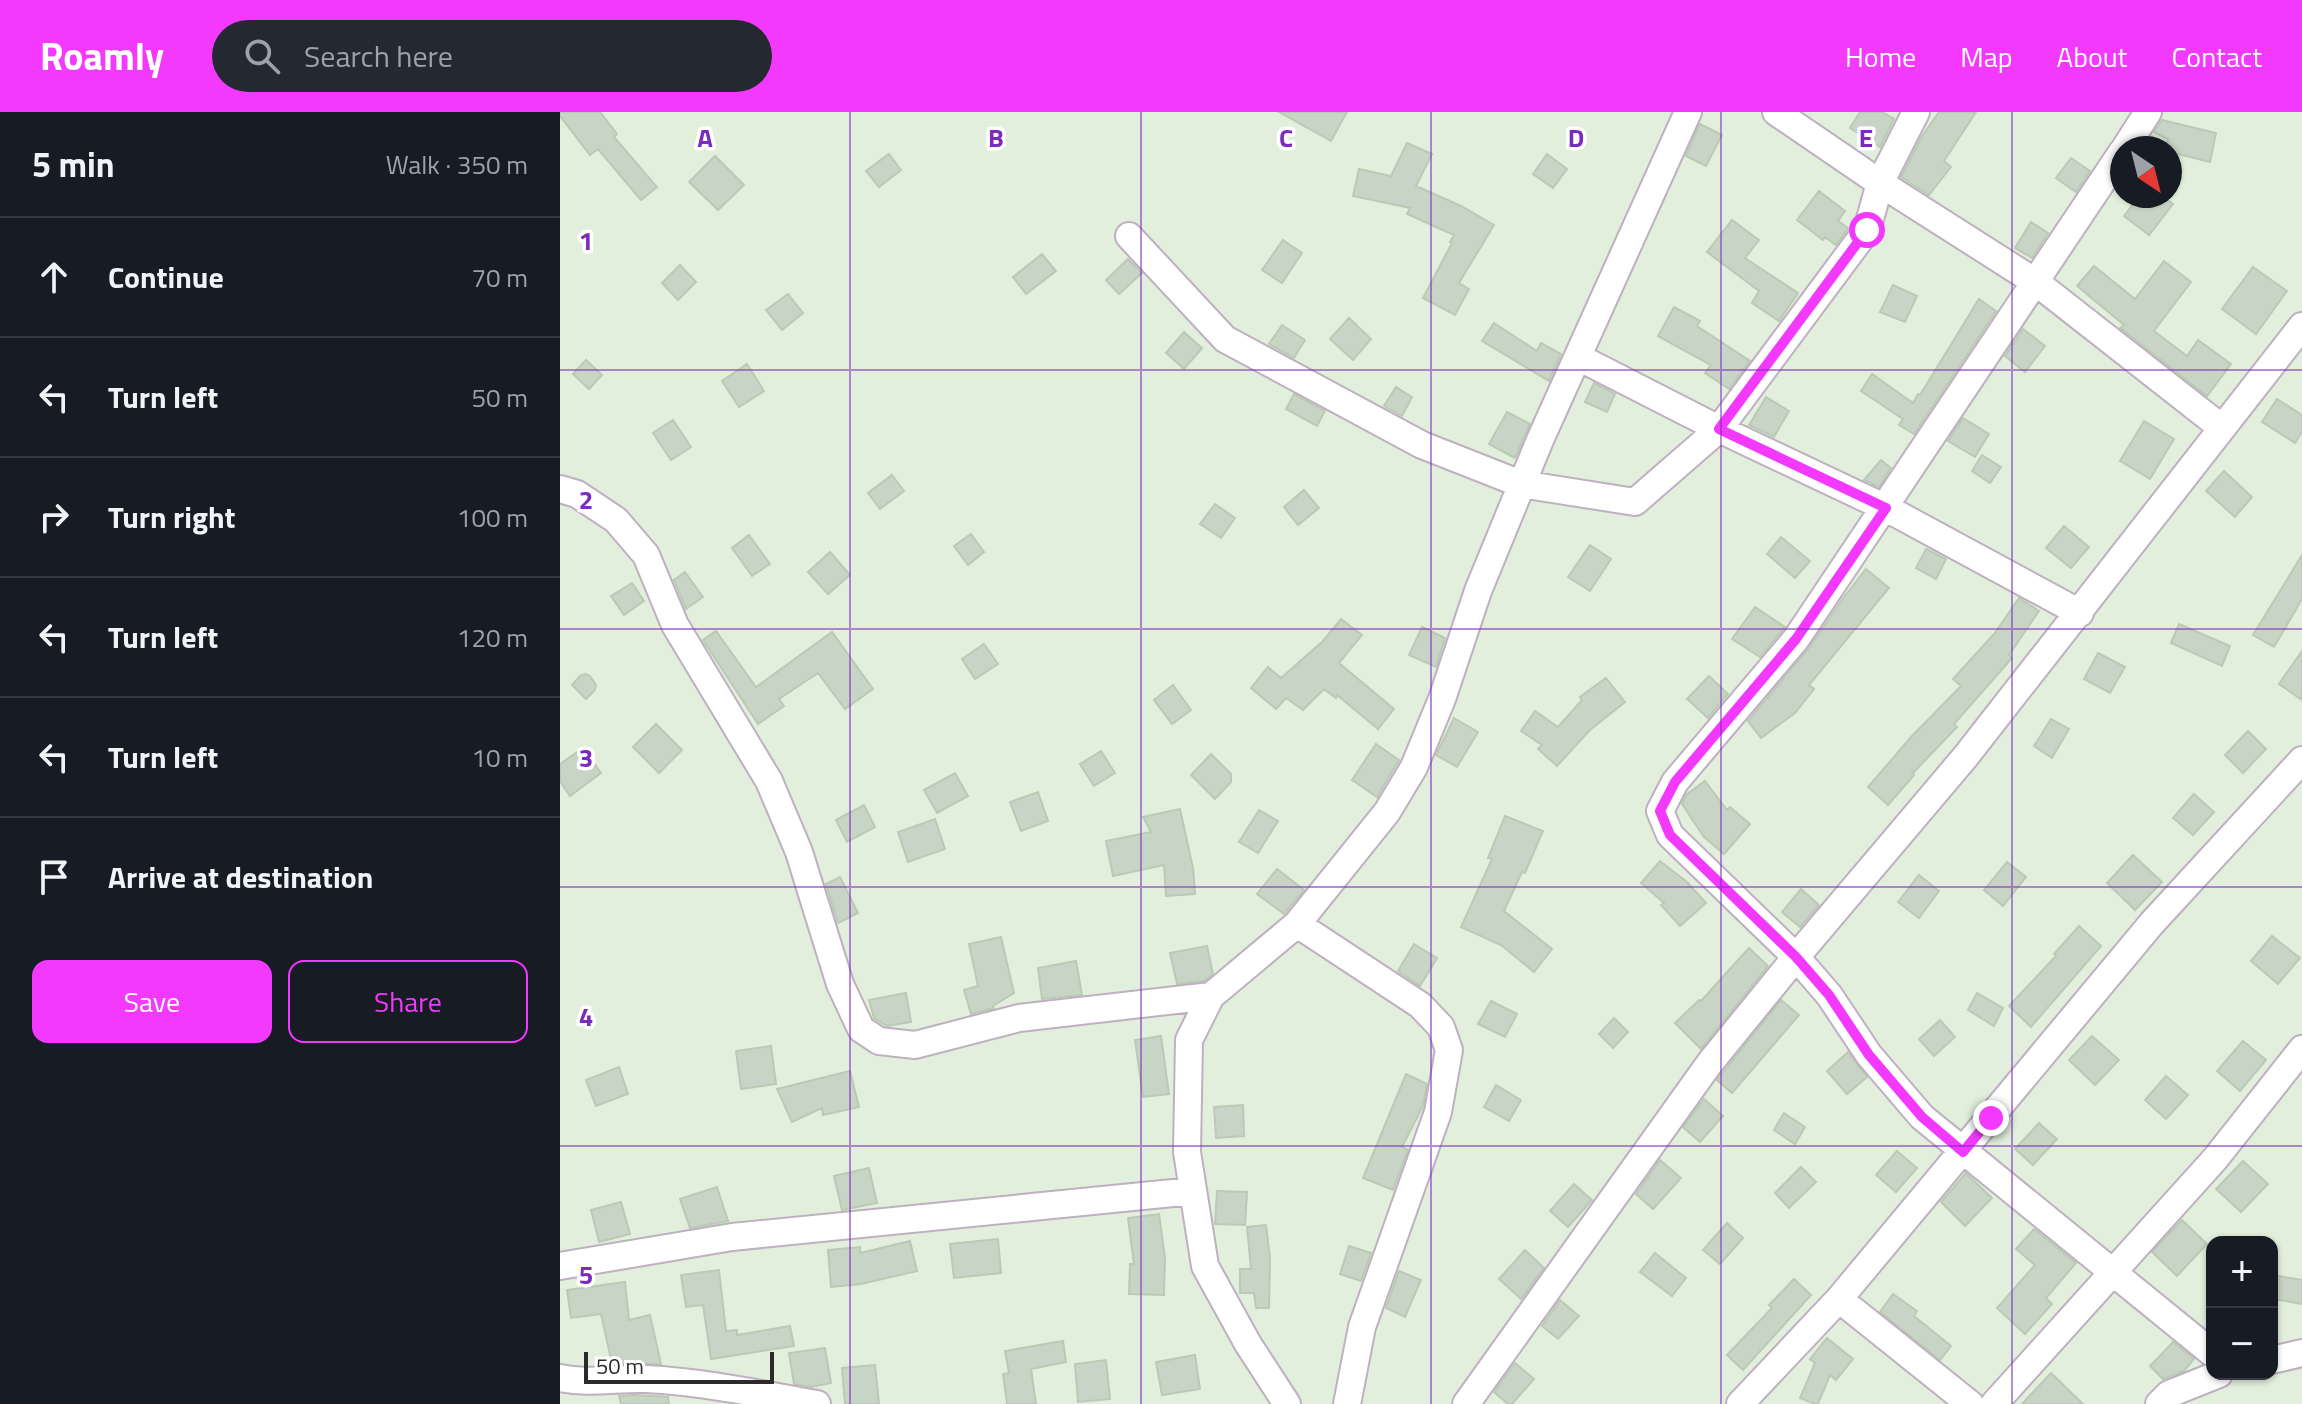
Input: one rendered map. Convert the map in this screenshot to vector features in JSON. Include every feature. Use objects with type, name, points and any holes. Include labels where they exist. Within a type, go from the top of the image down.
[{"type":"street","points":[[1287,1404],[1248,1344],[1205,1266],[1187,1152],[1189,1040],[1211,996],[1297,924],[1387,812],[1414,767],[1521,484],[1688,112]]},
{"type":"street","points":[[1776,112],[2037,283],[2222,428]]},
{"type":"street","points":[[1129,236],[1225,339],[1422,445],[1521,484],[1635,502],[1719,429],[1867,230],[1880,183],[1916,112]]},
{"type":"street","points":[[2132,136],[2148,112]]},
{"type":"street","points":[[2110,170],[1796,639],[1675,782],[1660,811],[1670,835],[1796,957],[1829,995],[1869,1055],[1913,1107],[1963,1152],[2206,1348]]},
{"type":"street","points":[[1466,1404],[1709,1064],[1966,756],[2302,326]]},
{"type":"street","points":[[1578,357],[1719,429],[1886,508],[2080,613]]},
{"type":"street","points":[[560,489],[577,494],[616,520],[646,555],[675,625],[769,781],[799,852],[840,984],[861,1029],[879,1041],[915,1045],[1019,1018],[1211,996]]},
{"type":"street","points":[[1740,1404],[1839,1299],[2152,923],[2302,760]]},
{"type":"street","points":[[1297,924],[1420,1005],[1441,1027],[1449,1050],[1438,1112],[1362,1327],[1347,1404]]},
{"type":"street","points":[[1994,1404],[2215,1159],[2302,1049]]},
{"type":"street","points":[[560,1266],[732,1237],[1193,1191]]},
{"type":"street","points":[[1839,1299],[1970,1404]]},
{"type":"street","points":[[2278,1359],[2302,1353]]},
{"type":"street","points":[[560,1378],[573,1381],[642,1379],[704,1384],[817,1404]]},
{"type":"street","points":[[2159,1404],[2169,1394],[2206,1379]]},
{"type":"building","points":[[560,112],[600,112],[617,134],[614,137],[657,187],[641,200],[598,149],[590,155]]},
{"type":"building","points":[[1279,112],[1347,112],[1331,141]]},
{"type":"building","points":[[1860,112],[1882,112],[1894,119],[1880,147],[1850,128]]},
{"type":"building","points":[[1939,112],[1976,112],[1944,161],[1951,167],[1929,195],[1901,177],[1922,136]]},
{"type":"building","points":[[2162,120],[2216,133],[2210,162],[2182,155],[2182,136],[2162,136],[2154,132]]},
{"type":"building","points":[[1700,124],[1722,135],[1706,166],[1686,156]]},
{"type":"building","points":[[1407,143],[1432,154],[1416,186],[1494,225],[1459,283],[1469,289],[1455,315],[1423,298],[1454,235],[1407,214],[1410,208],[1353,196],[1359,169],[1391,176]]},
{"type":"building","points":[[889,154],[901,170],[879,187],[866,171]]},
{"type":"building","points":[[1547,154],[1567,169],[1553,188],[1533,174]]},
{"type":"building","points":[[715,156],[744,185],[718,210],[689,182]]},
{"type":"building","points":[[2071,158],[2090,171],[2076,192],[2056,178]]},
{"type":"building","points":[[1819,191],[1845,211],[1838,221],[1848,228],[1836,245],[1825,237],[1823,240],[1797,220]]},
{"type":"building","points":[[2130,208],[2170,208],[2149,235],[2124,216]]},
{"type":"building","points":[[1732,220],[1759,240],[1745,258],[1798,293],[1779,321],[1752,303],[1759,291],[1707,252]]},
{"type":"building","points":[[2031,222],[2048,233],[2032,258],[2015,248]]},
{"type":"building","points":[[1283,240],[1302,253],[1282,283],[1262,270]]},
{"type":"building","points":[[1042,254],[1056,271],[1026,294],[1013,277]]},
{"type":"building","points":[[1128,259],[1142,273],[1119,294],[1106,280]]},
{"type":"building","points":[[2164,261],[2191,282],[2154,331],[2187,356],[2198,340],[2231,364],[2207,396],[2120,328],[2124,325],[2077,286],[2094,266],[2135,299]]},
{"type":"building","points":[[680,265],[696,282],[678,300],[662,283]]},
{"type":"building","points":[[2253,267],[2287,291],[2256,334],[2222,309]]},
{"type":"building","points":[[1893,285],[1917,296],[1905,322],[1880,312]]},
{"type":"building","points":[[788,294],[803,313],[782,330],[766,310]]},
{"type":"building","points":[[1979,299],[1996,311],[1914,434],[1899,425],[1903,419],[1861,391],[1872,374],[1913,403]]},
{"type":"building","points":[[1674,307],[1700,321],[1697,326],[1750,361],[1729,389],[1705,373],[1711,365],[1658,336]]},
{"type":"building","points":[[1349,318],[1371,339],[1353,360],[1330,339]]},
{"type":"building","points":[[1494,323],[1537,351],[1541,343],[1561,354],[1549,381],[1482,341]]},
{"type":"building","points":[[1282,325],[1305,340],[1294,358],[1269,344]]},
{"type":"building","points":[[2023,329],[2045,346],[2025,372],[2005,356]]},
{"type":"building","points":[[1184,332],[1202,348],[1184,369],[1166,353]]},
{"type":"building","points":[[586,360],[602,375],[589,389],[573,374]]},
{"type":"building","points":[[747,364],[764,391],[739,407],[722,381]]},
{"type":"building","points":[[1594,383],[1615,394],[1607,412],[1585,402]]},
{"type":"building","points":[[1396,387],[1412,397],[1402,416],[1384,406]]},
{"type":"building","points":[[1294,394],[1325,411],[1317,426],[1286,409]]},
{"type":"building","points":[[1766,397],[1789,411],[1774,437],[1749,425]]},
{"type":"building","points":[[2277,399],[2302,415],[2302,432],[2295,443],[2262,422]]},
{"type":"building","points":[[1507,412],[1530,424],[1515,458],[1489,444]]},
{"type":"building","points":[[1963,418],[1989,434],[1975,457],[1948,441]]},
{"type":"building","points":[[673,420],[691,447],[671,460],[653,433]]},
{"type":"building","points":[[2144,421],[2174,439],[2150,479],[2120,461]]},
{"type":"building","points":[[1982,455],[2001,467],[1990,483],[1972,471]]},
{"type":"building","points":[[1881,460],[1891,468],[1879,487],[1864,480]]},
{"type":"building","points":[[2224,471],[2252,497],[2235,517],[2206,491]]},
{"type":"building","points":[[892,475],[904,491],[880,509],[868,493]]},
{"type":"building","points":[[1304,490],[1319,508],[1298,525],[1284,507]]},
{"type":"building","points":[[1215,504],[1235,518],[1221,538],[1200,524]]},
{"type":"building","points":[[2064,526],[2089,547],[2071,568],[2046,548]]},
{"type":"building","points":[[971,534],[984,552],[968,565],[954,546]]},
{"type":"building","points":[[749,535],[770,564],[752,576],[732,548]]},
{"type":"building","points":[[1781,537],[1810,561],[1795,578],[1767,554]]},
{"type":"building","points":[[1590,545],[1611,559],[1590,591],[1568,577]]},
{"type":"building","points":[[1926,549],[1946,559],[1936,579],[1916,568]]},
{"type":"building","points":[[830,552],[850,575],[828,594],[808,572]]},
{"type":"building","points":[[2302,555],[2302,599],[2274,647],[2253,635]]},
{"type":"building","points":[[1866,569],[1889,588],[1809,685],[1814,689],[1795,713],[1761,738],[1748,721],[1808,649]]},
{"type":"building","points":[[685,572],[703,597],[686,609],[674,580]]},
{"type":"building","points":[[632,583],[644,601],[624,615],[611,596]]},
{"type":"building","points":[[2019,598],[2039,611],[2009,655],[2012,658],[1954,724],[1957,727],[1912,774],[1888,805],[1868,787],[1961,686],[1953,679],[1994,634]]},
{"type":"building","points":[[1755,607],[1785,627],[1760,657],[1732,639]]},
{"type":"building","points":[[1341,619],[1362,635],[1339,663],[1394,709],[1378,729],[1337,695],[1336,698],[1324,689],[1303,710],[1286,698],[1276,709],[1251,688],[1268,667],[1281,678],[1323,641]]},
{"type":"building","points":[[2179,624],[2230,646],[2222,666],[2171,643]]},
{"type":"building","points":[[1422,627],[1445,638],[1436,667],[1409,655]]},
{"type":"building","points":[[716,631],[756,687],[832,632],[873,689],[845,709],[818,673],[779,699],[784,706],[758,724],[703,640]]},
{"type":"building","points":[[984,644],[998,664],[975,679],[962,659]]},
{"type":"building","points":[[2302,651],[2302,700],[2279,684]]},
{"type":"building","points":[[2098,653],[2125,667],[2110,693],[2084,679]]},
{"type":"building","points":[[585,674],[596,685],[586,699],[572,685]]},
{"type":"building","points":[[1709,676],[1728,694],[1708,718],[1687,699]]},
{"type":"building","points":[[1606,678],[1625,702],[1590,730],[1557,766],[1538,749],[1542,745],[1521,731],[1535,711],[1558,727],[1582,700],[1580,697]]},
{"type":"building","points":[[1173,685],[1191,710],[1172,724],[1154,700]]},
{"type":"building","points":[[1454,718],[1478,732],[1457,767],[1436,755]]},
{"type":"building","points":[[2051,719],[2069,729],[2052,758],[2034,746]]},
{"type":"building","points":[[656,724],[682,750],[659,773],[633,747]]},
{"type":"building","points":[[2248,731],[2266,749],[2243,773],[2225,755]]},
{"type":"building","points":[[1376,744],[1399,760],[1377,797],[1352,780]]},
{"type":"building","points":[[583,748],[601,773],[570,796],[560,781],[560,764]]},
{"type":"building","points":[[1101,751],[1115,773],[1094,786],[1080,764]]},
{"type":"building","points":[[1211,754],[1231,774],[1231,782],[1215,799],[1191,775]]},
{"type":"building","points":[[955,773],[968,796],[937,813],[924,790]]},
{"type":"building","points":[[1705,781],[1727,810],[1730,807],[1750,824],[1724,854],[1704,837],[1682,804],[1686,795]]},
{"type":"building","points":[[1038,792],[1048,821],[1021,831],[1010,802]]},
{"type":"building","points":[[2194,794],[2214,812],[2193,835],[2173,818]]},
{"type":"building","points":[[864,805],[875,827],[847,842],[836,820]]},
{"type":"building","points":[[1180,809],[1193,868],[1195,894],[1166,896],[1164,865],[1113,876],[1106,841],[1151,832],[1143,817]]},
{"type":"building","points":[[1259,810],[1278,821],[1258,853],[1239,842]]},
{"type":"building","points":[[1505,816],[1543,831],[1504,911],[1552,949],[1534,972],[1501,945],[1461,927],[1492,859],[1488,858]]},
{"type":"building","points":[[935,819],[945,849],[908,862],[898,832]]},
{"type":"building","points":[[2133,855],[2162,882],[2135,910],[2107,883]]},
{"type":"building","points":[[1660,861],[1687,882],[1706,903],[1680,926],[1661,905],[1664,903],[1641,883]]},
{"type":"building","points":[[2007,862],[2026,877],[2003,906],[1984,890]]},
{"type":"building","points":[[1277,869],[1304,890],[1284,914],[1257,894]]},
{"type":"building","points":[[1919,875],[1939,891],[1919,918],[1898,902]]},
{"type":"building","points":[[840,877],[858,913],[838,923],[826,884]]},
{"type":"building","points":[[1801,889],[1819,905],[1800,927],[1782,912]]},
{"type":"building","points":[[2079,926],[2101,946],[2031,1027],[2009,1006],[2056,956],[2054,954]]},
{"type":"building","points":[[2272,936],[2300,958],[2278,984],[2251,961]]},
{"type":"building","points":[[1001,937],[1014,993],[994,1008],[971,1014],[964,990],[978,986],[969,944]]},
{"type":"building","points":[[1414,944],[1437,958],[1420,986],[1398,971]]},
{"type":"building","points":[[1207,946],[1213,974],[1204,981],[1177,984],[1170,953]]},
{"type":"building","points":[[1749,948],[1768,966],[1701,1049],[1675,1023],[1701,1001]]},
{"type":"building","points":[[1076,961],[1082,995],[1042,999],[1038,968]]},
{"type":"building","points":[[906,993],[911,1022],[887,1026],[874,1018],[869,1000]]},
{"type":"building","points":[[1977,993],[2003,1008],[1994,1026],[1968,1010]]},
{"type":"building","points":[[1781,1000],[1799,1015],[1732,1093],[1717,1080]]},
{"type":"building","points":[[1491,1001],[1517,1014],[1505,1037],[1478,1024]]},
{"type":"building","points":[[1614,1018],[1628,1032],[1613,1048],[1599,1034]]},
{"type":"building","points":[[1940,1020],[1955,1037],[1934,1056],[1919,1039]]},
{"type":"building","points":[[1161,1036],[1169,1094],[1143,1097],[1135,1040]]},
{"type":"building","points":[[2092,1036],[2119,1060],[2095,1085],[2069,1060]]},
{"type":"building","points":[[2243,1041],[2266,1060],[2240,1091],[2217,1071]]},
{"type":"building","points":[[771,1046],[776,1084],[741,1089],[736,1051]]},
{"type":"building","points":[[1848,1052],[1867,1077],[1847,1094],[1827,1071]]},
{"type":"building","points":[[619,1067],[628,1094],[596,1106],[586,1080]]},
{"type":"building","points":[[850,1071],[859,1107],[823,1115],[822,1108],[792,1122],[777,1089]]},
{"type":"building","points":[[1406,1074],[1427,1084],[1423,1106],[1402,1147],[1408,1150],[1393,1190],[1363,1178]]},
{"type":"building","points":[[2166,1076],[2188,1095],[2166,1119],[2145,1100]]},
{"type":"building","points":[[1496,1085],[1521,1100],[1509,1121],[1484,1107]]},
{"type":"building","points":[[1704,1099],[1723,1116],[1700,1142],[1683,1127]]},
{"type":"building","points":[[1243,1105],[1244,1136],[1216,1138],[1214,1107]]},
{"type":"building","points":[[1784,1113],[1805,1127],[1795,1144],[1774,1130]]},
{"type":"building","points":[[2039,1123],[2057,1139],[2033,1165],[2015,1149]]},
{"type":"building","points":[[1897,1151],[1917,1168],[1896,1192],[1876,1175]]},
{"type":"building","points":[[1660,1160],[1681,1178],[1653,1209],[1636,1194]]},
{"type":"building","points":[[2243,1161],[2268,1184],[2241,1212],[2216,1189]]},
{"type":"building","points":[[1801,1167],[1816,1182],[1789,1208],[1775,1193]]},
{"type":"building","points":[[869,1168],[877,1203],[842,1210],[834,1176]]},
{"type":"building","points":[[1966,1173],[1992,1198],[1965,1226],[1941,1202]]},
{"type":"building","points":[[1574,1184],[1592,1200],[1568,1227],[1550,1211]]},
{"type":"building","points":[[717,1187],[728,1221],[690,1228],[680,1199]]},
{"type":"building","points":[[1217,1191],[1247,1192],[1245,1225],[1215,1224]]},
{"type":"building","points":[[621,1202],[630,1234],[599,1242],[591,1210]]},
{"type":"building","points":[[1159,1214],[1165,1258],[1164,1295],[1129,1294],[1130,1264],[1134,1264],[1128,1218]]},
{"type":"building","points":[[2182,1220],[2206,1243],[2177,1276],[2152,1252]]},
{"type":"building","points":[[1727,1223],[1743,1238],[1720,1264],[1703,1250]]},
{"type":"building","points":[[1266,1225],[1270,1258],[1269,1308],[1256,1308],[1254,1293],[1240,1293],[1240,1269],[1251,1269],[1247,1227]]},
{"type":"building","points":[[2034,1229],[2076,1263],[2046,1298],[2052,1304],[2025,1334],[1997,1308],[2035,1265],[2016,1249]]},
{"type":"building","points":[[998,1239],[1001,1273],[954,1278],[950,1244]]},
{"type":"building","points":[[910,1241],[917,1271],[861,1284],[831,1287],[828,1250],[860,1247],[860,1253]]},
{"type":"building","points":[[1349,1246],[1371,1253],[1361,1281],[1340,1274]]},
{"type":"building","points":[[1525,1250],[1544,1268],[1521,1299],[1499,1279]]},
{"type":"building","points":[[1655,1253],[1686,1278],[1672,1296],[1640,1272]]},
{"type":"building","points":[[719,1270],[726,1331],[737,1330],[737,1335],[790,1326],[794,1346],[711,1359],[703,1305],[686,1307],[681,1275]]},
{"type":"building","points":[[1399,1271],[1421,1280],[1405,1317],[1386,1308]]},
{"type":"building","points":[[2278,1276],[2302,1280],[2302,1304],[2278,1300]]},
{"type":"building","points":[[1794,1279],[1811,1295],[1743,1370],[1727,1355],[1772,1308],[1769,1305]]},
{"type":"building","points":[[625,1282],[629,1320],[650,1315],[661,1364],[612,1364],[601,1314],[571,1318],[567,1290]]},
{"type":"building","points":[[1893,1294],[1917,1311],[1914,1316],[1951,1346],[1940,1360],[1880,1312]]},
{"type":"building","points":[[1560,1300],[1579,1316],[1558,1339],[1542,1326]]},
{"type":"building","points":[[1827,1338],[1853,1359],[1836,1380],[1830,1375],[1818,1404],[1815,1404],[1800,1398],[1815,1363],[1810,1359]]},
{"type":"building","points":[[1063,1341],[1066,1362],[1031,1369],[1036,1404],[1007,1404],[1003,1374],[1009,1373],[1005,1351]]},
{"type":"building","points":[[2173,1342],[2194,1359],[2184,1371],[2163,1379],[2150,1366]]},
{"type":"building","points":[[825,1348],[831,1383],[811,1387],[794,1384],[789,1353]]},
{"type":"building","points":[[1195,1355],[1200,1389],[1162,1395],[1156,1362]]},
{"type":"building","points":[[1106,1360],[1110,1399],[1078,1402],[1075,1364]]},
{"type":"building","points":[[1515,1363],[1534,1379],[1512,1404],[1508,1404],[1494,1392]]},
{"type":"building","points":[[875,1365],[879,1404],[845,1404],[842,1368]]},
{"type":"building","points":[[2051,1373],[2083,1404],[2022,1404]]},
{"type":"building","points":[[619,1396],[668,1397],[669,1404],[621,1404]]},
{"type":"route","points":[[1867,230],[1719,429],[1886,508],[1796,639],[1675,782],[1660,811],[1670,835],[1796,957],[1829,995],[1869,1055],[1922,1117],[1963,1152],[1991,1118]]}]
